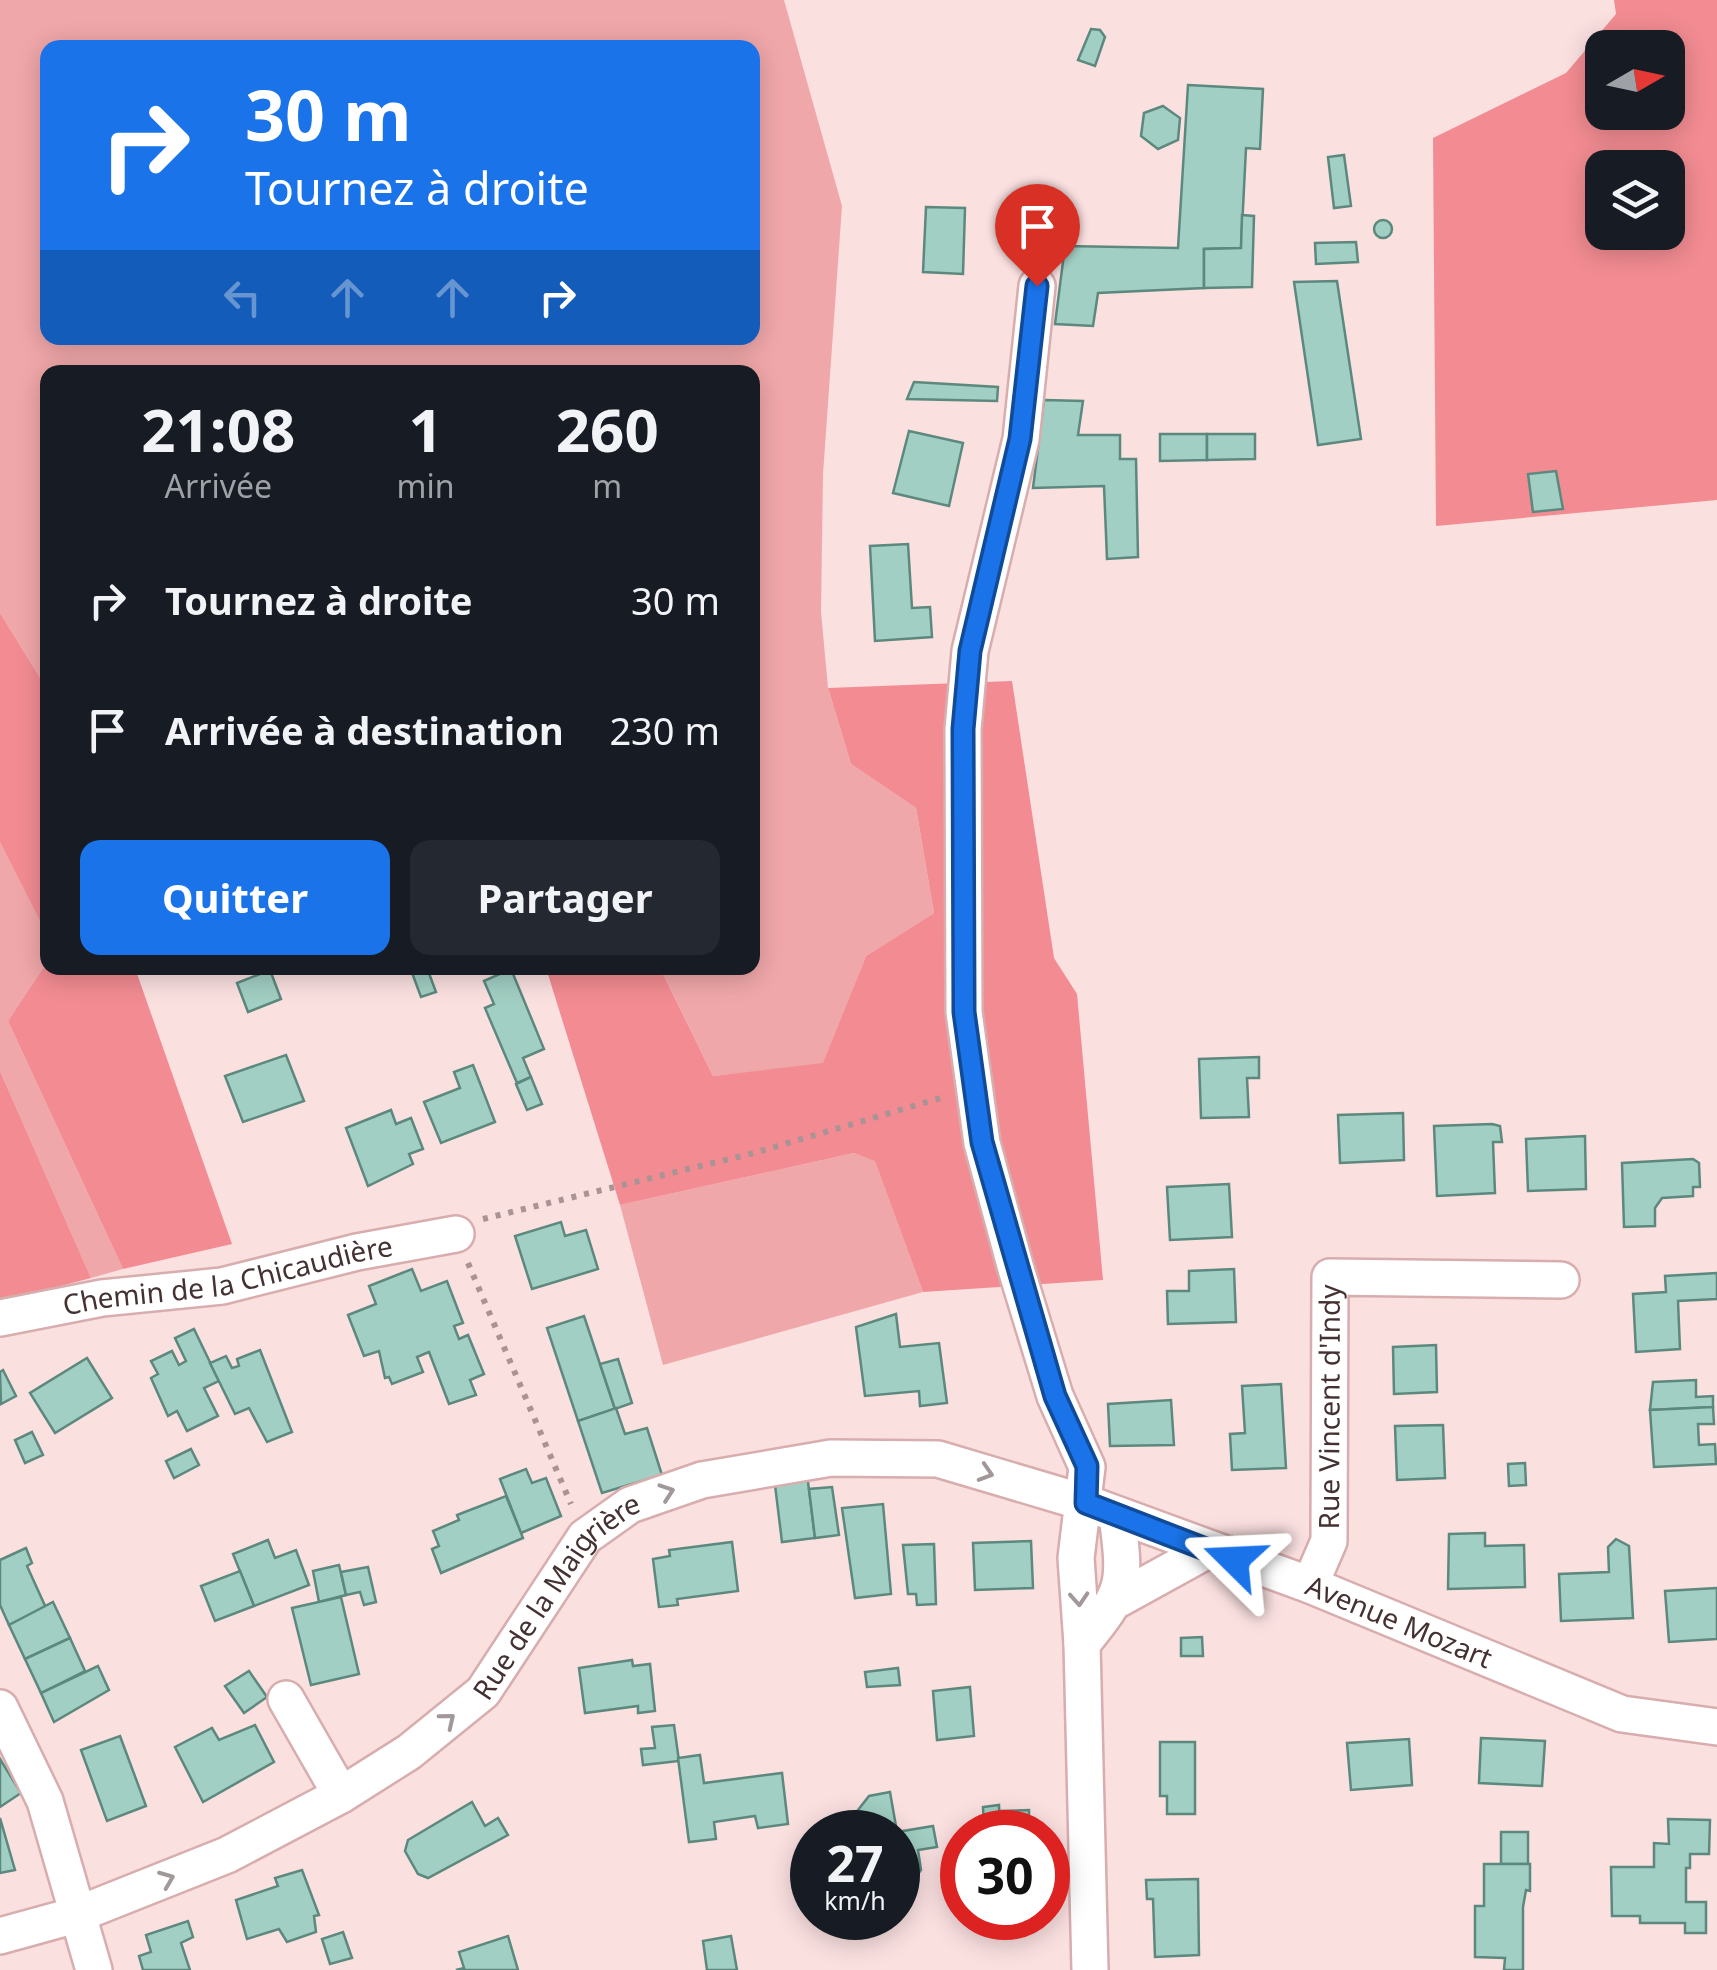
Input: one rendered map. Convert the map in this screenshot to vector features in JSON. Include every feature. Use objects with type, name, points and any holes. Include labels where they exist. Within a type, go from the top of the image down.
[{"type":"street","points":[[1037,286],[1020,439],[970,651],[963,729],[964,1012],[972,1091],[1021,1287],[1055,1396],[1122,1556],[1119,1599]]},
{"type":"street","name":"Chemin de la Chicaudière","points":[[0,1318],[102,1298],[222,1286],[358,1252],[456,1234]]},
{"type":"street","name":"Rue Vincent d'Indy","points":[[1310,1585],[1329,1542],[1330,1278],[1562,1280]]},
{"type":"street","name":"Rue de la Maigrière","points":[[0,1936],[76,1915],[227,1855],[342,1794],[409,1752],[483,1692],[585,1538],[630,1505],[702,1480],[831,1458],[938,1459],[1102,1509]]},
{"type":"street","points":[[1090,1970],[1082,1644],[1076,1558],[1102,1509]]},
{"type":"street","name":"Avenue Mozart","points":[[1102,1509],[1310,1585],[1622,1714],[1717,1726]]},
{"type":"street","points":[[1082,1644],[1119,1599],[1208,1550]]},
{"type":"street","points":[[286,1699],[342,1794]]},
{"type":"street","points":[[0,1708],[45,1802],[94,1970]]},
{"type":"path","points":[[585,1538],[456,1234],[490,1215],[754,1153],[904,1106],[972,1091]]},
{"type":"shaded area","points":[[0,0],[784,0],[842,206],[823,474],[821,612],[828,688],[851,764],[916,808],[934,913],[866,956],[823,1064],[713,1076],[663,975],[760,975],[760,365],[40,365],[40,678],[0,613]]},
{"type":"shaded area","points":[[1614,0],[1717,0],[1717,500],[1436,526],[1433,138],[1566,73],[1585,51],[1585,130],[1685,130],[1685,30],[1602,30],[1616,14]]},
{"type":"shaded area","points":[[0,613],[40,678],[40,920],[0,842]]},
{"type":"shaded area","points":[[1012,681],[1054,958],[1077,994],[1103,1280],[923,1292],[875,1161],[854,1153],[620,1205],[548,975],[663,975],[713,1076],[823,1063],[866,956],[934,913],[916,808],[851,764],[828,688]]},
{"type":"shaded area","points":[[0,842],[40,919],[40,973],[8,1021],[123,1269],[91,1278],[0,1071]]},
{"type":"shaded area","points":[[40,973],[137,975],[232,1244],[123,1269],[8,1021]]},
{"type":"shaded area","points":[[0,1071],[91,1278],[0,1302]]},
{"type":"shaded area","points":[[854,1153],[875,1160],[923,1292],[663,1365],[620,1205]]},
{"type":"building","points":[[1091,29],[1100,30],[1105,37],[1095,66],[1078,60]]},
{"type":"building","points":[[1188,85],[1263,89],[1260,149],[1246,148],[1241,248],[1204,249],[1204,288],[1098,293],[1093,326],[1055,324],[1065,246],[1178,248]]},
{"type":"building","points":[[1163,106],[1180,118],[1178,140],[1158,149],[1141,136],[1144,113]]},
{"type":"building","points":[[1344,155],[1351,206],[1334,208],[1328,157]]},
{"type":"building","points":[[926,207],[965,208],[963,274],[923,272]]},
{"type":"building","points":[[1242,215],[1254,216],[1252,287],[1204,288],[1204,249],[1241,248]]},
{"type":"building","points":[[1383,220],[1392,229],[1383,238],[1374,229]]},
{"type":"building","points":[[1356,242],[1358,262],[1316,264],[1315,243]]},
{"type":"building","points":[[1337,281],[1361,439],[1318,445],[1294,282]]},
{"type":"building","points":[[914,382],[998,387],[997,401],[907,399]]},
{"type":"building","points":[[1044,400],[1083,401],[1078,435],[1120,435],[1120,459],[1136,459],[1138,557],[1107,559],[1104,486],[1033,488]]},
{"type":"building","points":[[909,431],[963,443],[949,506],[893,493]]},
{"type":"building","points":[[1160,434],[1207,434],[1207,460],[1160,461]]},
{"type":"building","points":[[1207,434],[1255,434],[1255,459],[1207,460]]},
{"type":"building","points":[[1556,471],[1563,509],[1533,512],[1528,474]]},
{"type":"building","points":[[908,544],[912,608],[930,607],[932,637],[875,641],[870,546]]},
{"type":"building","points":[[257,975],[272,975],[281,999],[248,1012],[237,983]]},
{"type":"building","points":[[413,975],[430,975],[436,992],[421,997]]},
{"type":"building","points":[[498,975],[513,975],[544,1049],[523,1058],[531,1077],[517,1083],[485,1008],[494,1004],[484,981]]},
{"type":"building","points":[[286,1055],[304,1101],[243,1122],[225,1076]]},
{"type":"building","points":[[1259,1057],[1259,1078],[1247,1078],[1249,1117],[1201,1118],[1199,1059]]},
{"type":"building","points":[[473,1065],[495,1122],[441,1143],[424,1102],[460,1088],[454,1072]]},
{"type":"building","points":[[531,1077],[542,1104],[527,1110],[516,1084]]},
{"type":"building","points":[[391,1110],[396,1124],[411,1118],[423,1149],[409,1154],[413,1164],[368,1186],[346,1128]]},
{"type":"building","points":[[1403,1113],[1404,1160],[1340,1163],[1338,1115]]},
{"type":"building","points":[[1434,1126],[1500,1126],[1502,1142],[1493,1142],[1495,1193],[1437,1196]]},
{"type":"building","points":[[1585,1136],[1586,1189],[1528,1191],[1526,1139]]},
{"type":"building","points":[[1693,1159],[1699,1163],[1700,1187],[1693,1187],[1693,1196],[1662,1198],[1655,1208],[1655,1226],[1624,1227],[1622,1163]]},
{"type":"building","points":[[1229,1184],[1232,1237],[1170,1240],[1167,1187]]},
{"type":"building","points":[[561,1222],[565,1236],[586,1230],[598,1269],[532,1289],[515,1236]]},
{"type":"building","points":[[412,1269],[421,1291],[447,1281],[463,1323],[454,1326],[459,1339],[468,1335],[484,1374],[470,1380],[476,1395],[449,1404],[429,1352],[417,1357],[423,1372],[392,1384],[389,1377],[385,1378],[379,1351],[364,1356],[348,1315],[376,1304],[369,1286]]},
{"type":"building","points":[[1234,1269],[1236,1322],[1168,1324],[1167,1291],[1189,1291],[1189,1271]]},
{"type":"building","points":[[1717,1273],[1717,1299],[1678,1301],[1680,1349],[1636,1352],[1633,1294],[1666,1292],[1665,1276]]},
{"type":"building","points":[[896,1314],[900,1347],[939,1343],[947,1403],[920,1406],[919,1391],[865,1396],[856,1327]]},
{"type":"building","points":[[584,1316],[615,1409],[578,1421],[547,1328]]},
{"type":"building","points":[[194,1329],[219,1381],[204,1388],[218,1416],[187,1431],[177,1411],[168,1416],[151,1378],[158,1374],[151,1361],[172,1351],[179,1365],[186,1361],[175,1338]]},
{"type":"building","points":[[1436,1345],[1437,1392],[1394,1394],[1393,1347]]},
{"type":"building","points":[[260,1350],[292,1432],[267,1442],[249,1408],[235,1414],[210,1363],[226,1356],[232,1368],[239,1366],[237,1359]]},
{"type":"building","points":[[87,1358],[112,1398],[55,1433],[30,1393]]},
{"type":"building","points":[[618,1359],[632,1403],[615,1409],[600,1364]]},
{"type":"building","points":[[3,1370],[16,1396],[1,1404],[0,1372]]},
{"type":"building","points":[[1696,1380],[1696,1397],[1713,1396],[1713,1407],[1650,1410],[1653,1382]]},
{"type":"building","points":[[1281,1384],[1286,1468],[1232,1470],[1230,1434],[1245,1433],[1242,1386]]},
{"type":"building","points":[[1171,1400],[1174,1445],[1110,1446],[1108,1404]]},
{"type":"building","points":[[1713,1407],[1714,1424],[1698,1424],[1699,1445],[1715,1444],[1716,1464],[1654,1467],[1650,1410]]},
{"type":"building","points":[[616,1408],[625,1434],[647,1428],[662,1475],[602,1493],[578,1421]]},
{"type":"building","points":[[1443,1425],[1445,1478],[1397,1480],[1395,1426]]},
{"type":"building","points":[[32,1432],[43,1455],[25,1463],[15,1440]]},
{"type":"building","points":[[191,1449],[199,1465],[174,1478],[166,1461]]},
{"type":"building","points":[[1525,1463],[1526,1485],[1509,1486],[1508,1464]]},
{"type":"building","points":[[526,1469],[532,1483],[546,1478],[561,1516],[521,1533],[500,1479]]},
{"type":"building","points":[[807,1474],[815,1538],[782,1542],[774,1477]]},
{"type":"building","points":[[832,1487],[839,1535],[815,1538],[809,1489]]},
{"type":"building","points":[[506,1496],[523,1538],[441,1573],[432,1549],[439,1546],[433,1531],[459,1520],[457,1515]]},
{"type":"building","points":[[883,1504],[891,1594],[855,1598],[842,1508]]},
{"type":"building","points":[[1485,1533],[1485,1546],[1524,1545],[1525,1587],[1448,1589],[1449,1534]]},
{"type":"building","points":[[1616,1539],[1629,1546],[1633,1618],[1561,1621],[1559,1574],[1609,1572],[1608,1547]]},
{"type":"building","points":[[268,1540],[275,1558],[296,1550],[309,1585],[254,1606],[233,1554]]},
{"type":"building","points":[[1031,1541],[1033,1588],[975,1590],[973,1543]]},
{"type":"building","points":[[732,1542],[738,1591],[677,1599],[678,1605],[659,1607],[653,1559],[670,1556],[669,1550]]},
{"type":"building","points":[[934,1544],[936,1604],[917,1605],[916,1594],[908,1594],[903,1545]]},
{"type":"building","points":[[26,1548],[32,1563],[27,1566],[46,1608],[9,1625],[0,1605],[0,1560]]},
{"type":"building","points":[[339,1565],[346,1595],[319,1602],[313,1571]]},
{"type":"building","points":[[368,1567],[376,1602],[364,1605],[360,1592],[346,1595],[341,1572]]},
{"type":"building","points":[[240,1571],[254,1606],[215,1621],[201,1586]]},
{"type":"building","points":[[1717,1588],[1717,1639],[1669,1642],[1665,1591]]},
{"type":"building","points":[[341,1597],[359,1674],[311,1685],[292,1608]]},
{"type":"building","points":[[53,1602],[70,1638],[25,1659],[9,1625]]},
{"type":"building","points":[[1202,1637],[1203,1656],[1181,1656],[1181,1638]]},
{"type":"building","points":[[70,1638],[85,1671],[41,1693],[25,1659]]},
{"type":"building","points":[[632,1660],[633,1666],[650,1664],[655,1711],[638,1713],[638,1706],[585,1713],[579,1668]]},
{"type":"building","points":[[98,1666],[109,1690],[54,1722],[41,1693]]},
{"type":"building","points":[[898,1668],[900,1685],[867,1687],[865,1672]]},
{"type":"building","points":[[249,1671],[267,1697],[244,1713],[225,1686]]},
{"type":"building","points":[[970,1687],[974,1736],[937,1740],[933,1691]]},
{"type":"building","points":[[255,1725],[274,1762],[203,1802],[175,1747],[212,1728],[219,1740]]},
{"type":"building","points":[[674,1725],[679,1761],[643,1765],[641,1749],[655,1748],[652,1727]]},
{"type":"building","points":[[120,1736],[146,1806],[107,1821],[81,1750]]},
{"type":"building","points":[[1481,1738],[1545,1741],[1542,1786],[1479,1783]]},
{"type":"building","points":[[1409,1739],[1412,1785],[1351,1790],[1347,1743]]},
{"type":"building","points":[[1160,1742],[1195,1742],[1195,1814],[1167,1814],[1167,1796],[1160,1796]]},
{"type":"building","points":[[700,1755],[704,1783],[782,1773],[788,1824],[758,1828],[755,1816],[714,1822],[716,1839],[689,1842],[678,1758]]},
{"type":"building","points":[[0,1759],[21,1793],[0,1807]]},
{"type":"building","points":[[890,1792],[893,1810],[858,1810],[869,1796]]},
{"type":"building","points":[[472,1802],[485,1826],[498,1818],[508,1835],[428,1878],[418,1874],[405,1851],[408,1840]]},
{"type":"building","points":[[999,1805],[999,1810],[983,1810]]},
{"type":"building","points":[[0,1818],[15,1870],[0,1873]]},
{"type":"building","points":[[1668,1819],[1710,1820],[1709,1854],[1690,1854],[1690,1868],[1686,1868],[1686,1902],[1706,1902],[1706,1933],[1685,1933],[1685,1923],[1640,1923],[1640,1916],[1612,1916],[1611,1867],[1654,1867],[1654,1843],[1669,1844]]},
{"type":"building","points":[[933,1826],[937,1847],[920,1850],[920,1828]]},
{"type":"building","points":[[1501,1832],[1528,1832],[1528,1864],[1501,1864]]},
{"type":"building","points":[[1484,1864],[1530,1864],[1530,1891],[1526,1890],[1523,1907],[1523,1970],[1504,1970],[1505,1958],[1475,1957],[1475,1906],[1484,1906]]},
{"type":"building","points":[[302,1870],[319,1915],[314,1916],[316,1932],[287,1942],[279,1929],[247,1939],[236,1900],[278,1886],[275,1878]]},
{"type":"building","points":[[1198,1879],[1199,1955],[1155,1957],[1153,1899],[1147,1899],[1146,1880]]},
{"type":"building","points":[[188,1921],[193,1937],[181,1943],[190,1970],[143,1970],[139,1956],[151,1952],[146,1935]]},
{"type":"building","points":[[343,1932],[352,1958],[330,1964],[322,1939]]},
{"type":"building","points":[[508,1936],[518,1970],[456,1970],[464,1968],[459,1952]]},
{"type":"building","points":[[731,1936],[737,1970],[707,1970],[703,1941]]},
{"type":"route","points":[[1037,286],[1020,439],[970,651],[963,729],[964,1012],[972,1091],[1016,1269],[1055,1396],[1087,1466],[1086,1503],[1234,1560]]}]
